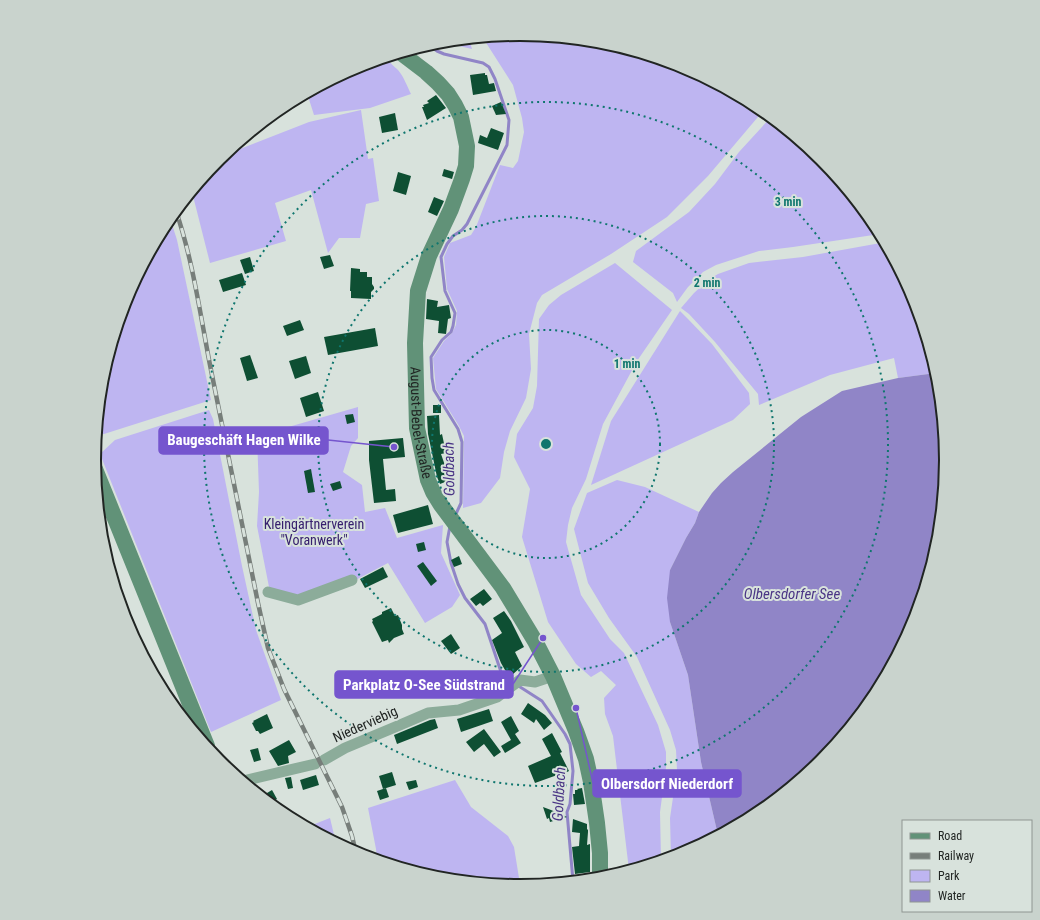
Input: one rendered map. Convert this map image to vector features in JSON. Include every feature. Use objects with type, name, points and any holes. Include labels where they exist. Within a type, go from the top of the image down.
[{"type":"street","name":"August-Bebel-Straße","points":[[406,57],[430,76],[448,94],[461,117],[467,146],[466,166],[462,179],[451,210],[429,256],[418,292],[415,343],[417,428],[428,480],[433,492],[453,522],[503,588],[535,641],[553,676],[586,759],[597,822],[600,871]]},
{"type":"street","points":[[102,485],[199,729]]},
{"type":"street","points":[[268,592],[298,600],[352,580]]},
{"type":"street","name":"Niederviebig","points":[[249,779],[319,762],[345,748],[428,713],[459,710],[497,697],[520,680],[535,682],[553,676]]},
{"type":"green space","points":[[520,41],[547,42],[602,49],[628,55],[655,63],[705,84],[730,97],[759,116],[708,176],[667,217],[611,254],[542,295],[537,303],[529,334],[531,369],[526,398],[510,431],[504,452],[500,478],[481,503],[463,508],[464,436],[436,389],[433,358],[444,341],[452,333],[456,325],[457,311],[447,289],[444,257],[450,243],[471,235],[476,227],[500,165],[513,168],[518,161],[524,132],[522,118],[513,85],[486,43]]},
{"type":"green space","points":[[471,44],[472,49],[459,46]]},
{"type":"green space","points":[[389,62],[398,70],[411,94],[370,108],[314,115],[309,98],[335,84]]},
{"type":"green space","points":[[361,110],[368,159],[373,158],[379,201],[366,204],[360,238],[339,238],[328,253],[311,190],[275,203],[286,241],[210,263],[194,198],[205,184],[240,149],[309,122]]},
{"type":"green space","points":[[767,122],[796,145],[835,184],[873,235],[759,251],[716,265],[703,272],[688,287],[677,302],[673,293],[633,262],[636,251],[689,212],[715,184],[739,152]]},
{"type":"green space","points":[[173,226],[177,240],[211,400],[104,434],[102,433],[109,378],[123,325],[144,275],[157,250]]},
{"type":"green space","points":[[878,244],[883,251],[907,300],[917,325],[930,374],[898,378],[894,358],[830,375],[759,405],[758,394],[715,342],[689,314],[681,308],[708,280],[718,274],[749,263],[803,257]]},
{"type":"green space","points":[[615,263],[672,310],[637,361],[603,424],[586,479],[572,508],[566,542],[581,595],[610,639],[624,653],[658,725],[666,752],[666,767],[660,812],[661,855],[628,865],[613,736],[605,714],[604,698],[616,685],[601,671],[591,677],[576,664],[548,622],[522,537],[530,489],[514,457],[517,434],[533,408],[537,386],[539,319],[549,305],[561,295]]},
{"type":"green space","points":[[680,311],[712,344],[749,393],[750,404],[733,420],[591,485],[611,421]]},
{"type":"green space","name":"Kleingärtnerverein \"Voranwerk\"","points":[[358,407],[358,438],[351,446],[343,472],[362,485],[365,512],[385,508],[397,538],[443,525],[441,553],[460,595],[452,607],[425,623],[388,563],[346,585],[298,600],[270,592],[257,526],[259,492],[257,436]]},
{"type":"green space","points":[[209,410],[213,419],[256,630],[281,700],[211,732],[101,457],[101,453],[115,440]]},
{"type":"green space","points":[[617,480],[645,487],[699,512],[695,523],[670,570],[670,622],[688,675],[701,762],[717,830],[671,851],[670,818],[677,770],[676,750],[670,730],[637,657],[609,618],[588,583],[574,529],[587,493]]},
{"type":"green space","points":[[455,780],[471,807],[508,836],[514,847],[519,879],[493,878],[438,871],[412,865],[376,854],[368,808]]},
{"type":"green space","points":[[330,818],[334,836],[313,825]]},
{"type":"water","name":"Olbersdorfer See","points":[[930,374],[938,433],[938,487],[931,542],[917,595],[907,620],[883,670],[852,715],[835,736],[796,775],[775,792],[753,808],[717,830],[701,762],[688,675],[670,622],[667,598],[670,570],[695,523],[699,512],[712,493],[733,472],[801,417],[842,391],[898,378]]},
{"type":"building","points":[[485,73],[489,84],[494,83],[496,91],[473,95],[470,75]]},
{"type":"building","points":[[436,95],[446,108],[427,120],[422,107],[424,107],[423,105],[429,103],[427,101]]},
{"type":"building","points":[[501,102],[506,114],[496,115],[492,106]]},
{"type":"building","points":[[395,113],[398,130],[382,133],[379,117]]},
{"type":"building","points":[[491,128],[504,133],[498,150],[478,143],[480,135],[487,138]]},
{"type":"building","points":[[444,169],[454,172],[452,179],[442,176]]},
{"type":"building","points":[[398,172],[411,176],[406,195],[393,191]]},
{"type":"building","points":[[434,197],[444,201],[437,216],[428,212]]},
{"type":"building","points":[[330,255],[334,266],[324,269],[320,257]]},
{"type":"building","points":[[250,257],[254,271],[245,274],[240,260]]},
{"type":"building","points":[[351,268],[360,269],[360,272],[367,272],[367,277],[372,277],[374,289],[371,292],[371,299],[351,298]]},
{"type":"building","points":[[242,273],[246,285],[223,292],[219,280]]},
{"type":"building","points":[[427,299],[438,301],[437,307],[449,305],[451,318],[448,319],[446,334],[438,333],[439,321],[426,319]]},
{"type":"building","points":[[300,320],[304,330],[287,336],[283,326]]},
{"type":"building","points":[[375,328],[378,346],[328,355],[324,337]]},
{"type":"building","points":[[250,355],[258,378],[247,381],[240,358]]},
{"type":"building","points":[[306,356],[311,373],[295,379],[289,361]]},
{"type":"building","points":[[318,392],[324,411],[306,417],[300,398]]},
{"type":"building","points":[[433,405],[441,405],[441,413],[433,413]]},
{"type":"building","points":[[353,414],[355,422],[347,424],[345,415]]},
{"type":"building","points":[[439,415],[440,435],[442,434],[446,453],[441,454],[450,480],[440,484],[437,477],[428,434],[427,416]]},
{"type":"building","points":[[403,438],[405,457],[383,459],[386,490],[395,489],[396,501],[374,503],[369,460],[369,441]]},
{"type":"building","points":[[311,469],[315,492],[308,493],[304,471]]},
{"type":"building","points":[[340,481],[342,488],[333,491],[330,484]]},
{"type":"building","points":[[428,505],[433,524],[398,533],[393,515]]},
{"type":"building","points":[[424,542],[426,550],[418,552],[416,544]]},
{"type":"building","points":[[459,556],[462,564],[454,567],[451,560]]},
{"type":"building","points":[[423,562],[437,581],[431,586],[417,566]]},
{"type":"building","points":[[383,567],[388,577],[365,588],[360,579]]},
{"type":"building","points":[[484,589],[492,599],[483,606],[480,603],[476,606],[470,599]]},
{"type":"building","points":[[391,608],[395,616],[398,615],[404,634],[394,638],[389,643],[388,640],[382,642],[372,619]]},
{"type":"building","points":[[504,611],[511,621],[524,647],[515,652],[522,666],[511,676],[501,663],[492,640],[502,633],[493,618]]},
{"type":"building","points":[[451,634],[460,648],[451,654],[441,641]]},
{"type":"building","points":[[528,703],[545,715],[552,723],[544,730],[536,719],[534,723],[521,714]]},
{"type":"building","points":[[489,709],[493,721],[461,732],[457,719]]},
{"type":"building","points":[[267,714],[273,728],[260,734],[256,731],[252,723],[254,722],[253,721]]},
{"type":"building","points":[[511,716],[519,731],[515,734],[521,743],[505,753],[501,746],[511,740],[501,722]]},
{"type":"building","points":[[435,719],[438,728],[397,744],[394,735]]},
{"type":"building","points":[[484,729],[501,752],[494,757],[484,744],[474,752],[466,742]]},
{"type":"building","points":[[552,733],[562,752],[560,753],[569,771],[535,783],[528,766],[551,756],[542,739]]},
{"type":"building","points":[[289,740],[296,752],[288,756],[289,763],[278,766],[269,751]]},
{"type":"building","points":[[258,748],[261,760],[254,762],[250,750]]},
{"type":"building","points":[[392,772],[396,785],[383,789],[379,776]]},
{"type":"building","points":[[316,775],[319,785],[303,790],[300,780]]},
{"type":"building","points":[[291,777],[293,788],[288,789],[285,778]]},
{"type":"building","points":[[416,780],[418,787],[409,790],[406,782]]},
{"type":"building","points":[[386,788],[389,797],[380,800],[377,791]]},
{"type":"building","points":[[582,788],[585,804],[574,805],[573,794],[575,794],[575,790]]},
{"type":"building","points":[[272,790],[277,799],[276,800],[267,793]]},
{"type":"building","points":[[543,807],[567,817],[550,822],[549,818],[547,819]]},
{"type":"building","points":[[573,819],[587,824],[587,845],[590,844],[590,872],[575,874],[572,847],[579,846],[580,833],[572,832]]},
{"type":"waterway","name":"Goldbach","points":[[435,50],[444,54],[483,63],[489,67],[495,79],[509,120],[507,145],[467,224],[462,230],[453,236],[447,244],[441,257],[445,291],[455,313],[451,332],[442,340],[431,357],[432,378],[434,390],[458,429],[462,442],[461,503],[455,516]]},
{"type":"waterway","name":"Goldbach","points":[[450,526],[447,542],[451,563],[458,584],[465,598],[485,624],[502,674],[513,682]]},
{"type":"waterway","name":"Goldbach","points":[[517,685],[542,701],[565,734],[570,744],[573,771],[570,804],[567,812],[573,875]]},
{"type":"railway","points":[[178,218],[192,268],[210,365],[268,648],[284,689],[342,807],[354,844]]},
{"type":"place","name":"Baugeschäft Hagen Wilke","points":[[394,447]]},
{"type":"place","name":"Parkplatz O-See Südstrand","points":[[543,638]]},
{"type":"place","name":"Olbersdorf Niederdorf","points":[[576,708]]}]
